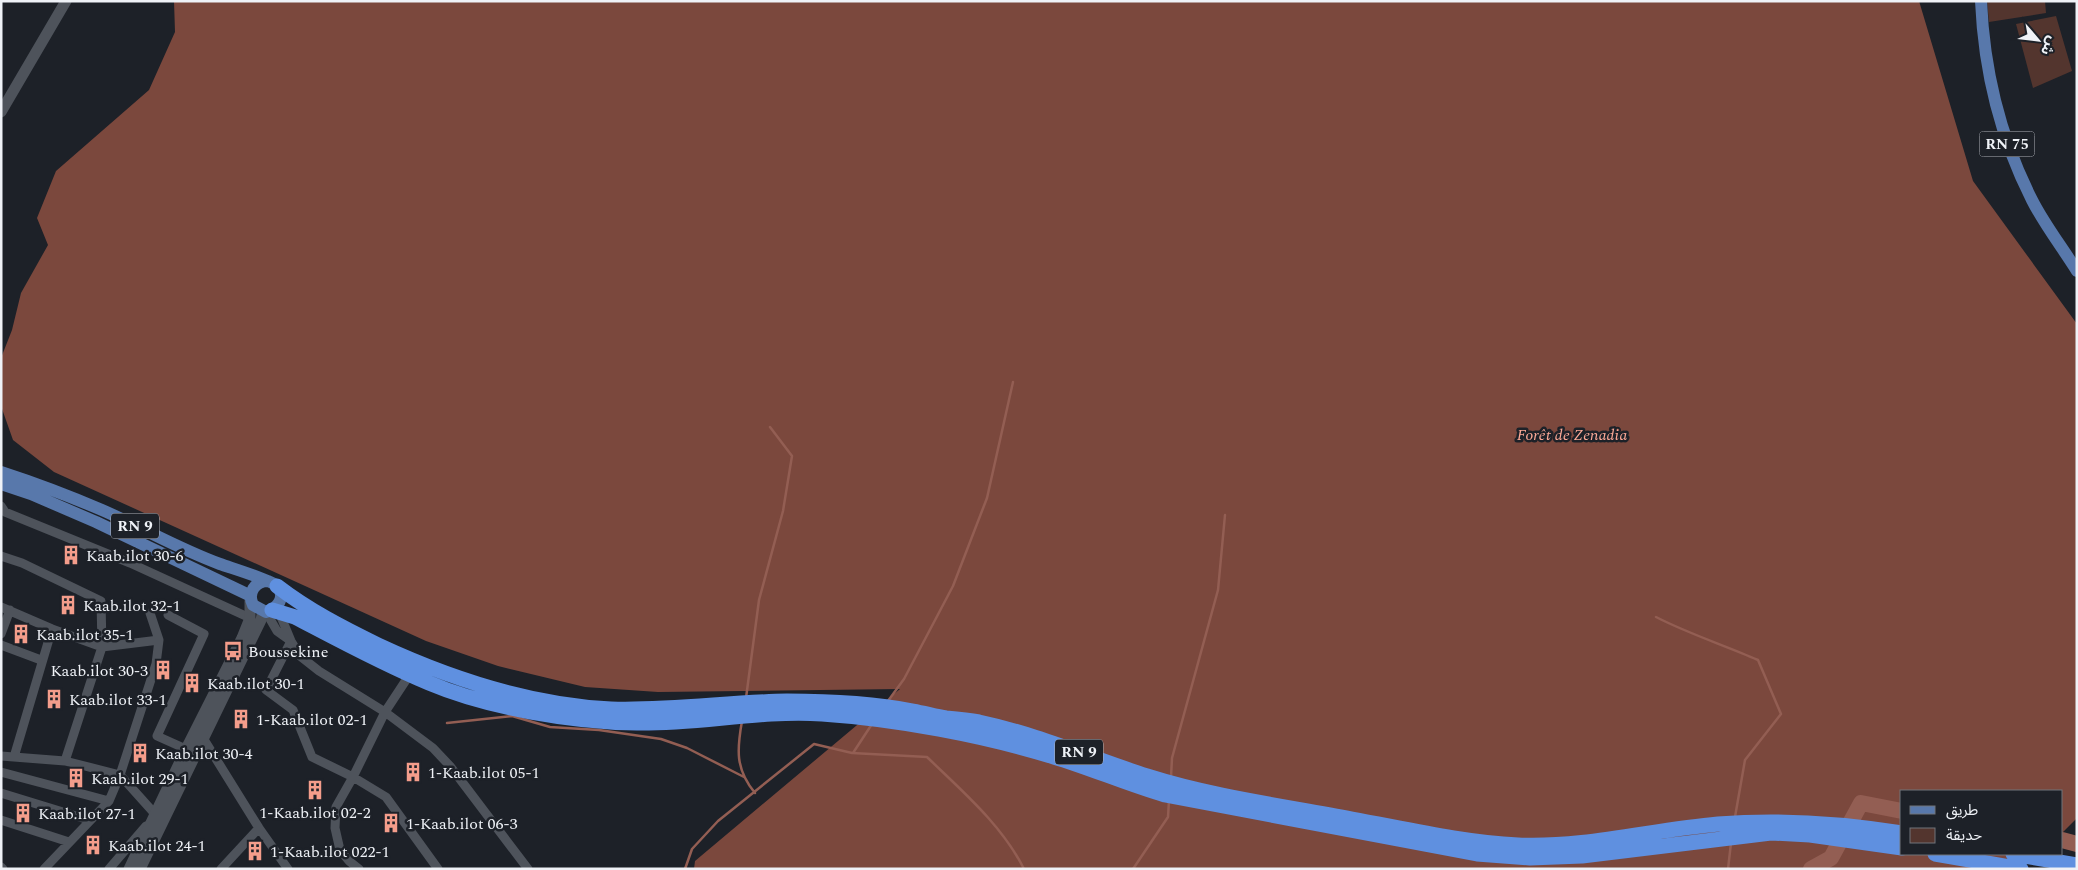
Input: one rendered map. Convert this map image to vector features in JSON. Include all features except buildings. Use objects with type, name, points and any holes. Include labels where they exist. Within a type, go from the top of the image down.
[{"type":"highway","name":"RN 9","points":[[272,584],[318,614],[420,664],[464,680],[534,699],[608,709],[690,709],[720,705],[791,701],[866,704],[913,711],[979,722],[1148,776],[1194,788],[1257,802],[1446,837],[1484,842],[1519,845],[1558,845],[1714,825],[1785,821],[1825,823],[1900,833]]},
{"type":"highway","name":"RN 9","points":[[272,611],[295,617],[429,683],[490,702],[530,711],[604,721],[668,722],[796,713],[851,717],[921,727],[966,735],[1045,754],[1130,785],[1165,795],[1477,854],[1530,858],[1582,856],[1771,834],[1810,835],[1900,848]]},
{"type":"highway","points":[[1942,855],[2021,869]]},
{"type":"highway","points":[[2019,855],[2077,865]]},
{"type":"main road","points":[[1,112],[66,1]]},
{"type":"main road","name":"RN 75","points":[[1981,1],[1982,28],[1989,81],[2006,142],[2033,202],[2077,271]]},
{"type":"main road","name":"RN 9","points":[[1,472],[103,510],[198,556],[272,584]]},
{"type":"main road","points":[[1,484],[31,494],[96,522],[250,598],[257,609],[272,611]]},
{"type":"main road","points":[[129,869],[186,749],[242,638],[250,618],[250,598],[254,586],[258,583],[272,584],[281,594],[272,611],[261,620],[140,869]]},
{"type":"street","points":[[1,506],[5,512],[130,563],[250,618]]},
{"type":"street","points":[[1,556],[22,563],[101,601],[102,647],[65,761]]},
{"type":"street","points":[[1,634],[6,608],[102,647],[159,640]]},
{"type":"street","points":[[272,611],[277,631],[291,641]]},
{"type":"street","points":[[272,611],[300,656],[319,672],[385,712],[433,748],[450,766],[528,869]]},
{"type":"street","points":[[44,869],[109,801],[120,775],[151,684],[159,640],[150,612]]},
{"type":"street","points":[[168,615],[204,634],[157,736],[186,749]]},
{"type":"street","points":[[14,756],[52,628]]},
{"type":"street","points":[[291,641],[266,690],[293,710],[312,757],[353,777],[386,797],[436,868]]},
{"type":"street","points":[[1,645],[42,660]]},
{"type":"street","points":[[359,869],[340,850],[335,828],[336,807],[385,712],[410,674]]},
{"type":"street","points":[[203,738],[259,828],[288,869]]},
{"type":"street","points":[[1,756],[65,761],[120,775],[153,817],[109,869]]},
{"type":"street","points":[[1,772],[109,801]]},
{"type":"street","points":[[1,793],[89,820]]},
{"type":"street","points":[[1,820],[69,842]]},
{"type":"street","points":[[221,869],[259,828]]},
{"type":"green space","name":"Forêt de Zenadia","points":[[174,1],[1919,1],[1973,181],[2077,324],[2077,818],[2063,832],[2063,790],[1900,790],[1900,855],[2030,855],[2003,869],[694,869],[695,861],[900,689],[658,692],[585,687],[498,666],[426,641],[54,472],[13,440],[1,406],[1,358],[12,330],[21,293],[48,245],[37,218],[56,171],[149,90],[175,32]]},
{"type":"green space","points":[[1987,1],[2045,1],[2046,13],[1989,22]]},
{"type":"green space","points":[[2056,16],[2072,71],[2033,88],[2016,24]]},
{"type":"waterway","points":[[888,701],[904,679],[953,586],[987,498],[1013,382]]},
{"type":"waterway","points":[[746,698],[759,600],[783,511],[792,456],[770,427]]},
{"type":"waterway","points":[[1171,777],[1172,758],[1218,590],[1225,515]]},
{"type":"waterway","points":[[1656,617],[1758,660],[1781,714],[1745,760],[1735,817]]},
{"type":"waterway","points":[[447,723],[512,716],[550,727],[599,730],[661,739],[687,748],[744,777]]},
{"type":"waterway","points":[[742,721],[739,758],[744,776],[755,793]]},
{"type":"waterway","points":[[853,753],[872,724]]},
{"type":"waterway","points":[[685,869],[692,849],[718,821],[814,744],[852,753],[927,757],[993,823],[1024,869]]},
{"type":"waterway","points":[[1133,869],[1168,817],[1169,800]]},
{"type":"waterway","points":[[1811,869],[1831,858],[1861,803],[1900,811]]},
{"type":"waterway","points":[[2063,840],[2077,844]]},
{"type":"waterway","points":[[1728,869],[1731,843]]},
{"type":"place","name":"Kaab.ilot 30-6","points":[[71,555]]},
{"type":"place","name":"Kaab.ilot 32-1","points":[[68,605]]},
{"type":"place","name":"Kaab.ilot 35-1","points":[[21,634]]},
{"type":"place","name":"Boussekine","points":[[233,651]]},
{"type":"place","name":"Kaab.ilot 30-3","points":[[163,670]]},
{"type":"place","name":"Kaab.ilot 30-1","points":[[192,683]]},
{"type":"place","name":"Kaab.ilot 33-1","points":[[54,699]]},
{"type":"place","name":"1-Kaab.ilot 02-1","points":[[241,719]]},
{"type":"place","name":"Kaab.ilot 30-4","points":[[140,753]]},
{"type":"place","name":"1-Kaab.ilot 05-1","points":[[413,772]]},
{"type":"place","name":"Kaab.ilot 29-1","points":[[76,778]]},
{"type":"place","name":"1-Kaab.ilot 02-2","points":[[315,790]]},
{"type":"place","name":"Kaab.ilot 27-1","points":[[23,813]]},
{"type":"place","name":"1-Kaab.ilot 06-3","points":[[391,823]]},
{"type":"place","name":"Kaab.ilot 24-1","points":[[93,845]]},
{"type":"place","name":"1-Kaab.ilot 022-1","points":[[255,851]]}]
